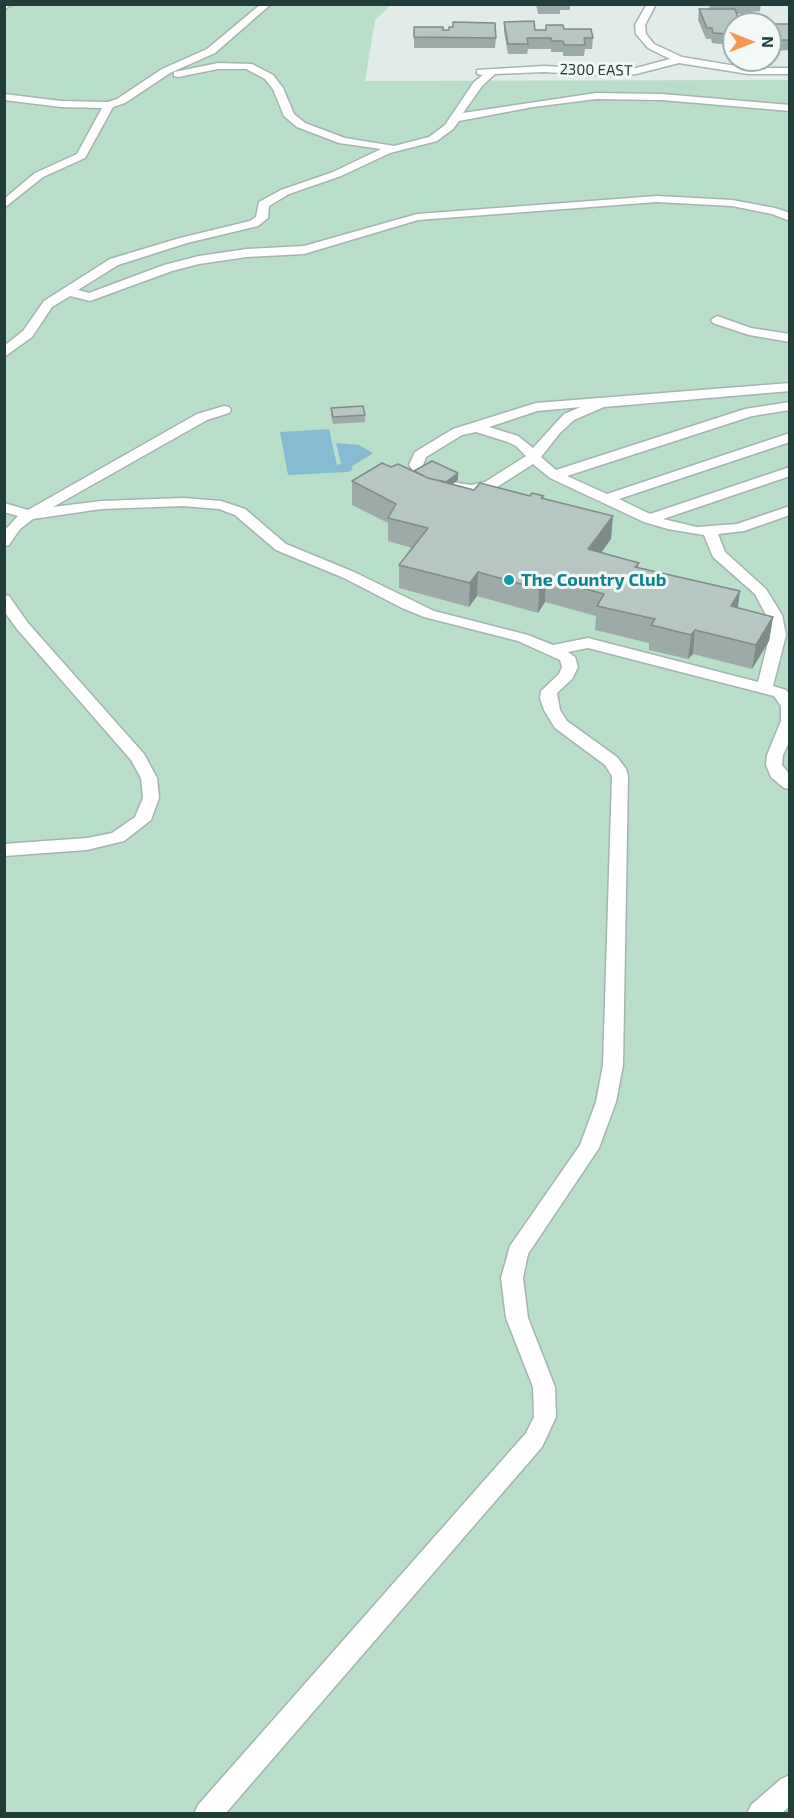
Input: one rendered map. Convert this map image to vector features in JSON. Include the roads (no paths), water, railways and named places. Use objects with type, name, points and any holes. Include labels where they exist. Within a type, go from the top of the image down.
[{"type":"street","points":[[4,97],[62,104],[109,105],[120,101],[166,71],[211,51],[267,4]]},
{"type":"street","points":[[652,4],[640,25],[641,34],[651,46],[679,60]]},
{"type":"street","name":"2300 EAST","points":[[473,72],[544,69],[616,73],[636,71],[679,60],[748,71],[789,71]]},
{"type":"street","points":[[157,78],[218,66],[248,66],[268,77],[278,88],[289,116],[301,125],[343,141],[378,147],[400,147]]},
{"type":"street","points":[[4,353],[28,334],[48,304],[114,262],[131,255],[254,224],[261,221],[261,208],[271,198],[337,174],[386,150],[433,139],[449,127],[478,84],[491,73]]},
{"type":"street","points":[[456,118],[533,104],[596,96],[662,97],[789,108]]},
{"type":"street","points":[[4,205],[39,175],[81,156],[109,105]]},
{"type":"street","points":[[66,291],[90,297],[168,268],[199,260],[247,253],[304,250],[379,230],[417,217],[657,199],[732,203],[775,212],[789,218]]},
{"type":"street","points":[[717,320],[749,331],[789,338]]},
{"type":"street","points":[[422,472],[416,465],[420,455],[458,432],[536,407],[789,387]]},
{"type":"street","points":[[452,486],[471,489],[489,486],[533,458],[555,430],[569,417],[601,403]]},
{"type":"street","points":[[555,475],[750,412],[789,406]]},
{"type":"street","points":[[4,542],[15,526],[29,515],[202,417],[224,410]]},
{"type":"street","points":[[476,428],[521,443],[533,458],[555,475],[649,519],[682,528],[710,531],[748,526],[789,510]]},
{"type":"street","points":[[606,499],[789,437]]},
{"type":"street","points":[[649,519],[789,471]]},
{"type":"street","points":[[4,507],[29,515],[101,505],[183,502],[221,505],[240,512],[281,547],[349,575],[407,605],[429,614],[523,638],[567,657],[570,667],[566,676],[549,692],[548,698],[552,710],[561,723],[611,761],[621,777],[613,1065],[606,1102],[589,1148],[518,1252],[512,1278],[517,1318],[544,1387],[545,1417],[534,1440],[207,1814]]},
{"type":"street","points":[[710,531],[718,554],[761,592],[774,615],[778,635],[764,688]]},
{"type":"street","points":[[4,599],[22,626],[138,758],[148,778],[151,798],[142,820],[118,837],[87,844],[4,850]]},
{"type":"street","points":[[553,650],[588,643],[780,693],[789,706],[789,721],[775,755],[774,765],[777,773],[789,784]]},
{"type":"street","points":[[760,1814],[789,1788]]},
{"type":"water","points":[[329,429],[337,465],[341,464],[336,443],[359,445],[373,453],[351,467],[353,469],[348,472],[288,475],[280,432]]},
{"type":"place","name":"The Country Club","points":[[509,580]]}]
